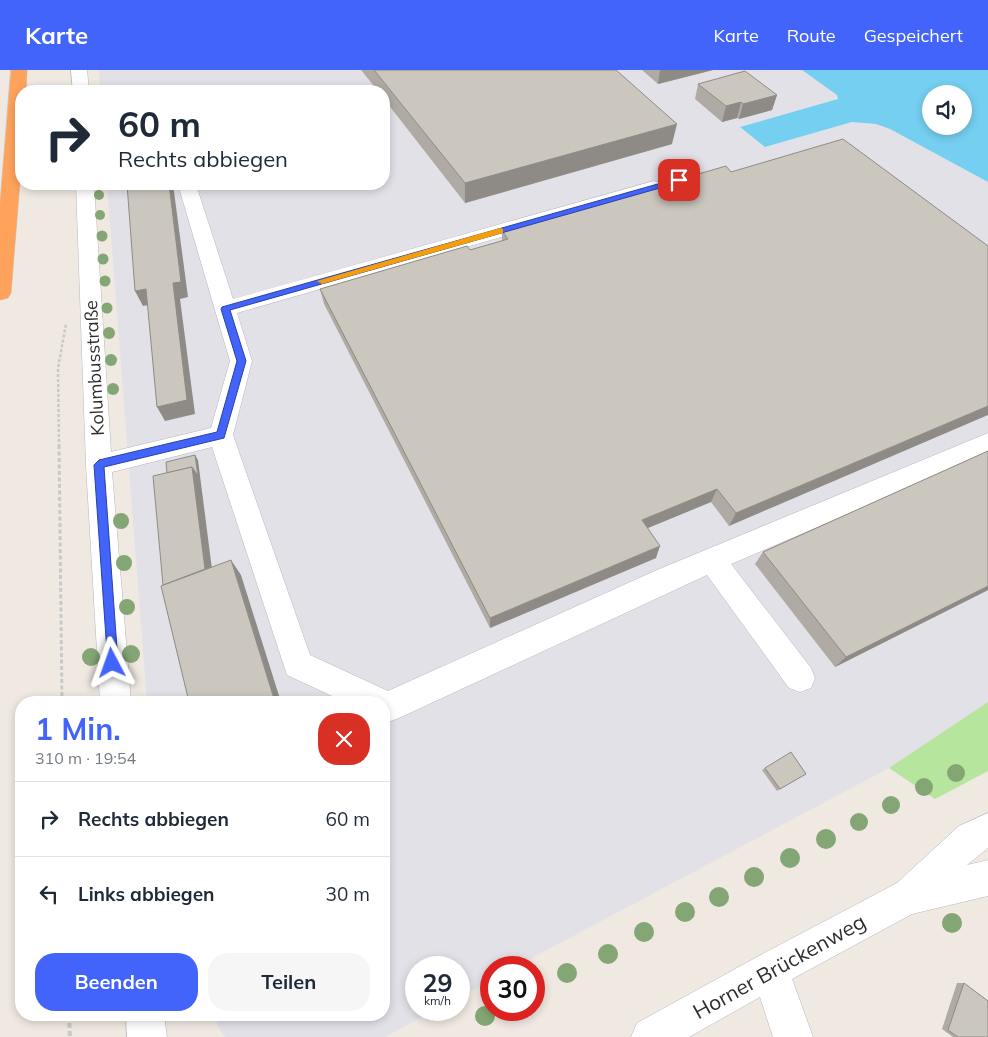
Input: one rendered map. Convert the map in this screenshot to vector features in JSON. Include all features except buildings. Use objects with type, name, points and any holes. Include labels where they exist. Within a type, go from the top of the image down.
[{"type":"highway","points":[[18,85],[19,70]]},
{"type":"highway","points":[[0,293],[10,200],[15,128]]},
{"type":"street","points":[[80,70],[80,85]]},
{"type":"street","points":[[225,309],[669,183]]},
{"type":"street","name":"Kolumbusstraße","points":[[85,190],[99,465],[115,696]]},
{"type":"street","points":[[189,191],[242,361],[221,435],[298,665],[364,696]]},
{"type":"street","points":[[99,465],[221,435]]},
{"type":"street","points":[[390,706],[712,560],[988,444]]},
{"type":"street","points":[[712,560],[800,678]]},
{"type":"street","name":"Horner Brückenweg","points":[[651,1037],[770,970],[907,897],[971,838],[988,830]]},
{"type":"street","name":"Horner Brückenweg","points":[[907,897],[988,878]]},
{"type":"street","points":[[770,970],[793,1037]]},
{"type":"street","points":[[146,1021],[148,1037]]},
{"type":"path","points":[[62,696],[58,378],[66,323]]},
{"type":"path","points":[[69,1021],[70,1037]]},
{"type":"shaded area","points":[[99,70],[802,70],[838,95],[838,99],[765,147],[853,122],[876,124],[890,129],[988,182],[988,702],[889,768],[536,956],[480,956],[480,986],[470,992],[470,956],[405,956],[405,1021],[415,1021],[385,1037],[225,1037],[216,1021],[390,1021],[390,696],[147,696],[107,190],[390,190],[390,85],[100,85]]},
{"type":"green space","points":[[988,702],[988,771],[935,799],[889,768]]},
{"type":"water","points":[[802,70],[988,70],[988,182],[890,129],[876,124],[852,122],[765,147],[740,127],[838,99],[837,95]]},
{"type":"slow traffic","points":[[322,281],[500,231]]},
{"type":"route","points":[[112,663],[99,465],[221,435],[242,361],[225,309],[679,180]]}]
